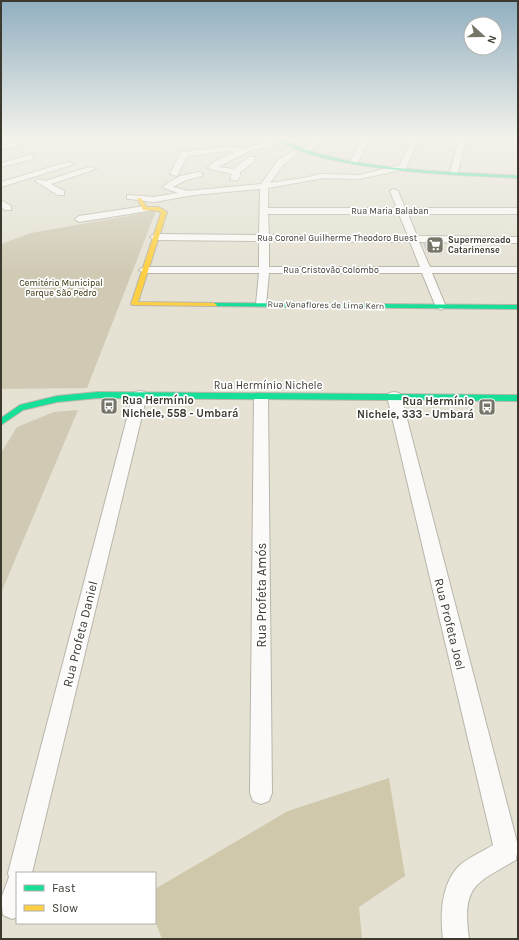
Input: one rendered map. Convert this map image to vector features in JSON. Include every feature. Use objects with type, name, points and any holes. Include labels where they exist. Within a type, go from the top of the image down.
[{"type":"street","points":[[170,183],[166,187],[188,194]]},
{"type":"street","points":[[194,183],[224,190]]},
{"type":"street","points":[[224,190],[230,183]]},
{"type":"street","points":[[261,304],[264,270],[264,186],[266,183]]},
{"type":"street","points":[[135,198],[161,199],[188,194],[282,183]]},
{"type":"street","points":[[44,184],[61,193]]},
{"type":"street","points":[[394,191],[441,307]]},
{"type":"street","points":[[135,198],[145,209]]},
{"type":"street","points":[[79,219],[145,209],[164,212],[144,270]]},
{"type":"street","name":"Rua Maria Balaban","points":[[263,211],[518,211]]},
{"type":"street","name":"Rua Coronel Guilherme Theodoro Buest","points":[[155,237],[518,240]]},
{"type":"street","name":"Rua Cristovão Colombo","points":[[144,270],[518,270]]},
{"type":"street","name":"Rua Vanaflores de Lima Kern","points":[[144,270],[134,304],[518,307]]},
{"type":"street","name":"Rua Hermínio Nichele","points":[[1,422],[20,408],[56,399],[98,395],[518,398]]},
{"type":"street","name":"Rua Profeta Daniel","points":[[20,872],[140,396]]},
{"type":"street","name":"Rua Profeta Joel","points":[[394,396],[513,851]]},
{"type":"street","name":"Rua Profeta Amós","points":[[261,397],[261,792]]},
{"type":"street","points":[[456,939],[454,928],[457,895],[466,878],[513,851]]},
{"type":"green space","name":"Cemitério Municipal Parque São Pedro","points":[[156,211],[87,388],[1,389],[1,244],[31,233]]},
{"type":"green space","points":[[78,410],[1,593],[1,453],[17,427],[54,412]]},
{"type":"shaded area","points":[[389,778],[405,876],[359,907],[362,939],[162,939],[156,924],[156,888],[288,811]]},
{"type":"building","points":[[424,244],[438,244],[442,253],[428,253]]},
{"type":"traffic: fast","points":[[214,305],[518,307]]},
{"type":"traffic: fast","points":[[1,422],[20,408],[57,399],[98,395],[518,398]]},
{"type":"traffic: slow","points":[[139,199],[145,209],[159,209],[164,212],[134,304],[214,305]]},
{"type":"place","name":"Supermercado Catarinense","points":[[435,245]]},
{"type":"place","name":"Rua Hermínio Nichele, 558 - Umbará","points":[[109,406]]},
{"type":"place","name":"Rua Hermínio Nichele, 333 - Umbará","points":[[487,407]]}]
